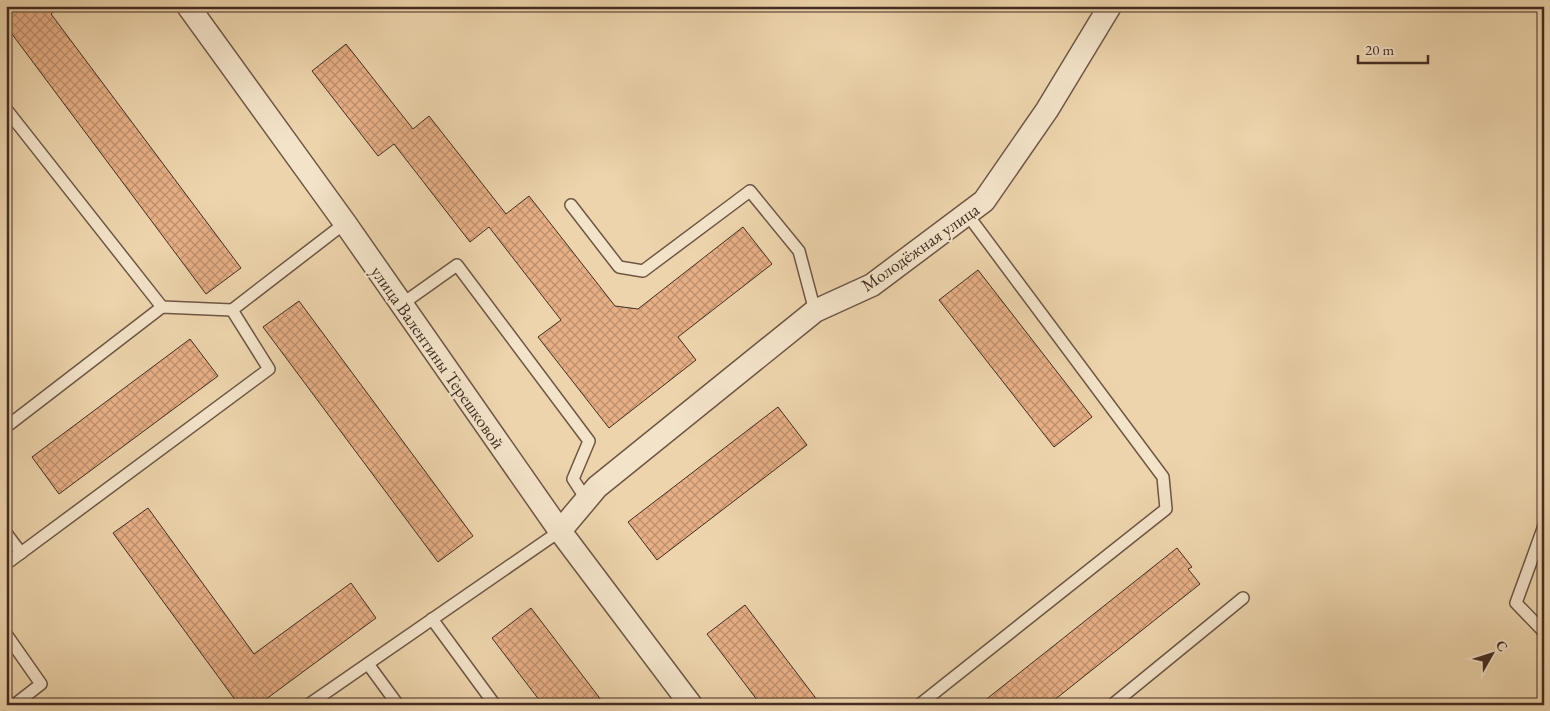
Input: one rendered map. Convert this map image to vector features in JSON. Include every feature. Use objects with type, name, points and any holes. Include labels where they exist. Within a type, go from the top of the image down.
[{"type":"street","name":"улица Валентины Терешковой","points":[[188,6],[345,223],[560,531],[692,705]]},
{"type":"street","name":"Молодёжная улица","points":[[560,531],[597,487],[815,311],[872,285],[984,201],[1036,125],[1110,6]]},
{"type":"lane","points":[[6,109],[162,307]]},
{"type":"lane","points":[[571,205],[619,267],[643,271],[750,191],[799,252],[815,311]]},
{"type":"lane","points":[[919,705],[1166,509],[1163,477],[967,214]]},
{"type":"lane","points":[[6,427],[162,307],[232,310],[345,223]]},
{"type":"lane","points":[[402,304],[457,265],[589,441],[573,479],[586,499]]},
{"type":"lane","points":[[6,564],[269,369],[232,310]]},
{"type":"lane","points":[[1544,526],[1516,603],[1544,632]]},
{"type":"lane","points":[[308,705],[560,531]]},
{"type":"lane","points":[[6,533],[22,553]]},
{"type":"lane","points":[[1112,705],[1243,598]]},
{"type":"lane","points":[[432,619],[495,705]]},
{"type":"lane","points":[[6,634],[41,684],[14,705]]},
{"type":"lane","points":[[368,664],[398,705]]},
{"type":"building","points":[[6,6],[61,6],[51,14],[241,268],[206,294],[6,26]]},
{"type":"building","points":[[346,44],[413,129],[429,116],[506,214],[529,196],[615,306],[638,309],[743,227],[772,264],[678,337],[696,360],[609,428],[538,337],[561,320],[489,227],[470,242],[394,144],[378,156],[312,71]]},
{"type":"building","points":[[978,270],[1092,417],[1054,447],[939,300]]},
{"type":"building","points":[[299,301],[473,536],[438,562],[263,327]]},
{"type":"building","points":[[190,339],[218,376],[59,494],[32,457]]},
{"type":"building","points":[[778,407],[807,445],[657,560],[628,522]]},
{"type":"building","points":[[148,508],[254,654],[351,583],[376,618],[258,705],[239,705],[113,533]]},
{"type":"building","points":[[1177,548],[1192,567],[1188,569],[1200,584],[1048,705],[979,705]]},
{"type":"building","points":[[745,605],[821,705],[761,705],[707,634]]},
{"type":"building","points":[[531,608],[605,705],[543,705],[492,638]]}]
